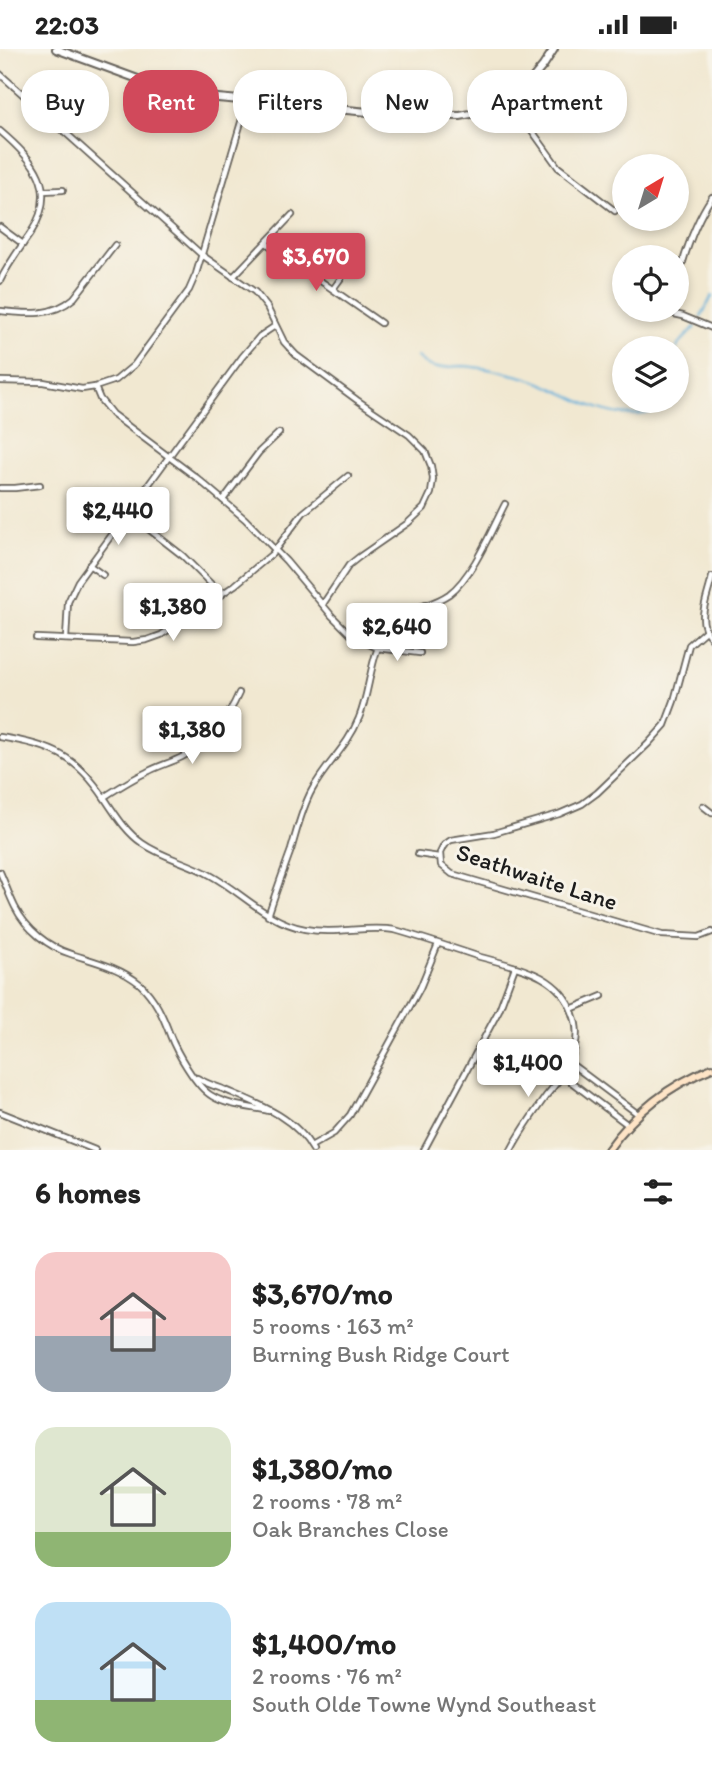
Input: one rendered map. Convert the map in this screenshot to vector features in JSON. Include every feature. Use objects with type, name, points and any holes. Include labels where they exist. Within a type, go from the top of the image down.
[{"type":"main road","points":[[608,1150],[638,1114],[670,1088],[712,1068]]},
{"type":"street","points":[[56,49],[175,92],[233,100]]},
{"type":"street","points":[[539,70],[554,49]]},
{"type":"street","points":[[0,74],[202,255],[260,297],[284,342],[303,361],[415,439],[429,457],[432,472],[430,493],[420,513],[349,565],[323,604]]},
{"type":"street","points":[[347,110],[467,115]]},
{"type":"street","points":[[0,131],[24,152],[35,167],[43,191],[41,209],[32,232],[12,258],[0,281]]},
{"type":"street","points":[[0,381],[43,382],[82,389],[116,380],[134,365],[189,290],[238,133]]},
{"type":"street","points":[[534,133],[558,167],[612,209]]},
{"type":"street","points":[[43,191],[63,190]]},
{"type":"street","points":[[689,246],[712,197]]},
{"type":"street","points":[[233,277],[292,215]]},
{"type":"street","points":[[0,227],[23,244]]},
{"type":"street","points":[[266,243],[382,323]]},
{"type":"street","points":[[0,311],[44,313],[66,305],[115,245]]},
{"type":"street","points":[[333,289],[355,259]]},
{"type":"street","points":[[689,318],[712,328]]},
{"type":"street","points":[[66,639],[70,595],[89,565],[248,349],[275,325]]},
{"type":"street","points":[[95,387],[100,399],[112,414],[223,500],[276,550],[352,636],[377,647],[420,653]]},
{"type":"street","points":[[223,500],[253,459],[279,433]]},
{"type":"street","points":[[36,638],[133,642],[161,635],[222,595],[261,563],[276,550],[303,513],[348,476]]},
{"type":"street","points":[[0,488],[40,485]]},
{"type":"street","points":[[268,916],[308,797],[351,736],[359,719],[377,647],[385,633],[412,609],[441,598],[460,585],[505,504]]},
{"type":"street","points":[[128,513],[173,548],[222,595]]},
{"type":"street","points":[[89,565],[103,575]]},
{"type":"street","points":[[712,577],[702,614],[705,631],[712,639]]},
{"type":"street","name":"Seathwaite Lane","points":[[705,631],[688,649],[665,725],[592,797],[576,808],[559,814],[503,831],[451,840],[444,845],[439,857],[441,865],[452,874],[662,935],[699,937],[712,932]]},
{"type":"street","points":[[104,797],[146,772],[184,756],[205,740],[233,708],[239,693]]},
{"type":"street","points":[[0,737],[32,743],[62,754],[83,770],[120,822],[138,840],[158,853],[208,874],[268,916],[287,925],[339,932],[378,927],[395,930],[515,967],[552,983],[571,1009],[576,1025],[576,1039],[570,1063],[511,1150]]},
{"type":"street","points":[[703,806],[712,813]]},
{"type":"street","points":[[418,853],[439,857]]},
{"type":"street","points":[[0,872],[19,913],[40,937],[64,951],[114,968],[143,987],[156,1005],[176,1050],[205,1091],[237,1105],[269,1111]]},
{"type":"street","points":[[194,1075],[207,1084],[238,1096],[295,1125],[312,1148],[334,1133],[350,1115],[420,988],[438,944]]},
{"type":"street","points":[[424,1150],[499,1010],[515,967]]},
{"type":"street","points":[[571,1009],[602,996]]},
{"type":"street","points":[[570,1063],[638,1114]]},
{"type":"street","points":[[562,1075],[628,1125]]},
{"type":"street","points":[[0,1112],[95,1150]]},
{"type":"waterway","points":[[701,317],[712,296]]},
{"type":"waterway","points":[[686,336],[695,327]]},
{"type":"waterway","points":[[417,357],[429,366],[439,368],[463,366],[527,378],[612,413]]},
{"type":"waterway","points":[[612,413],[648,413]]}]
